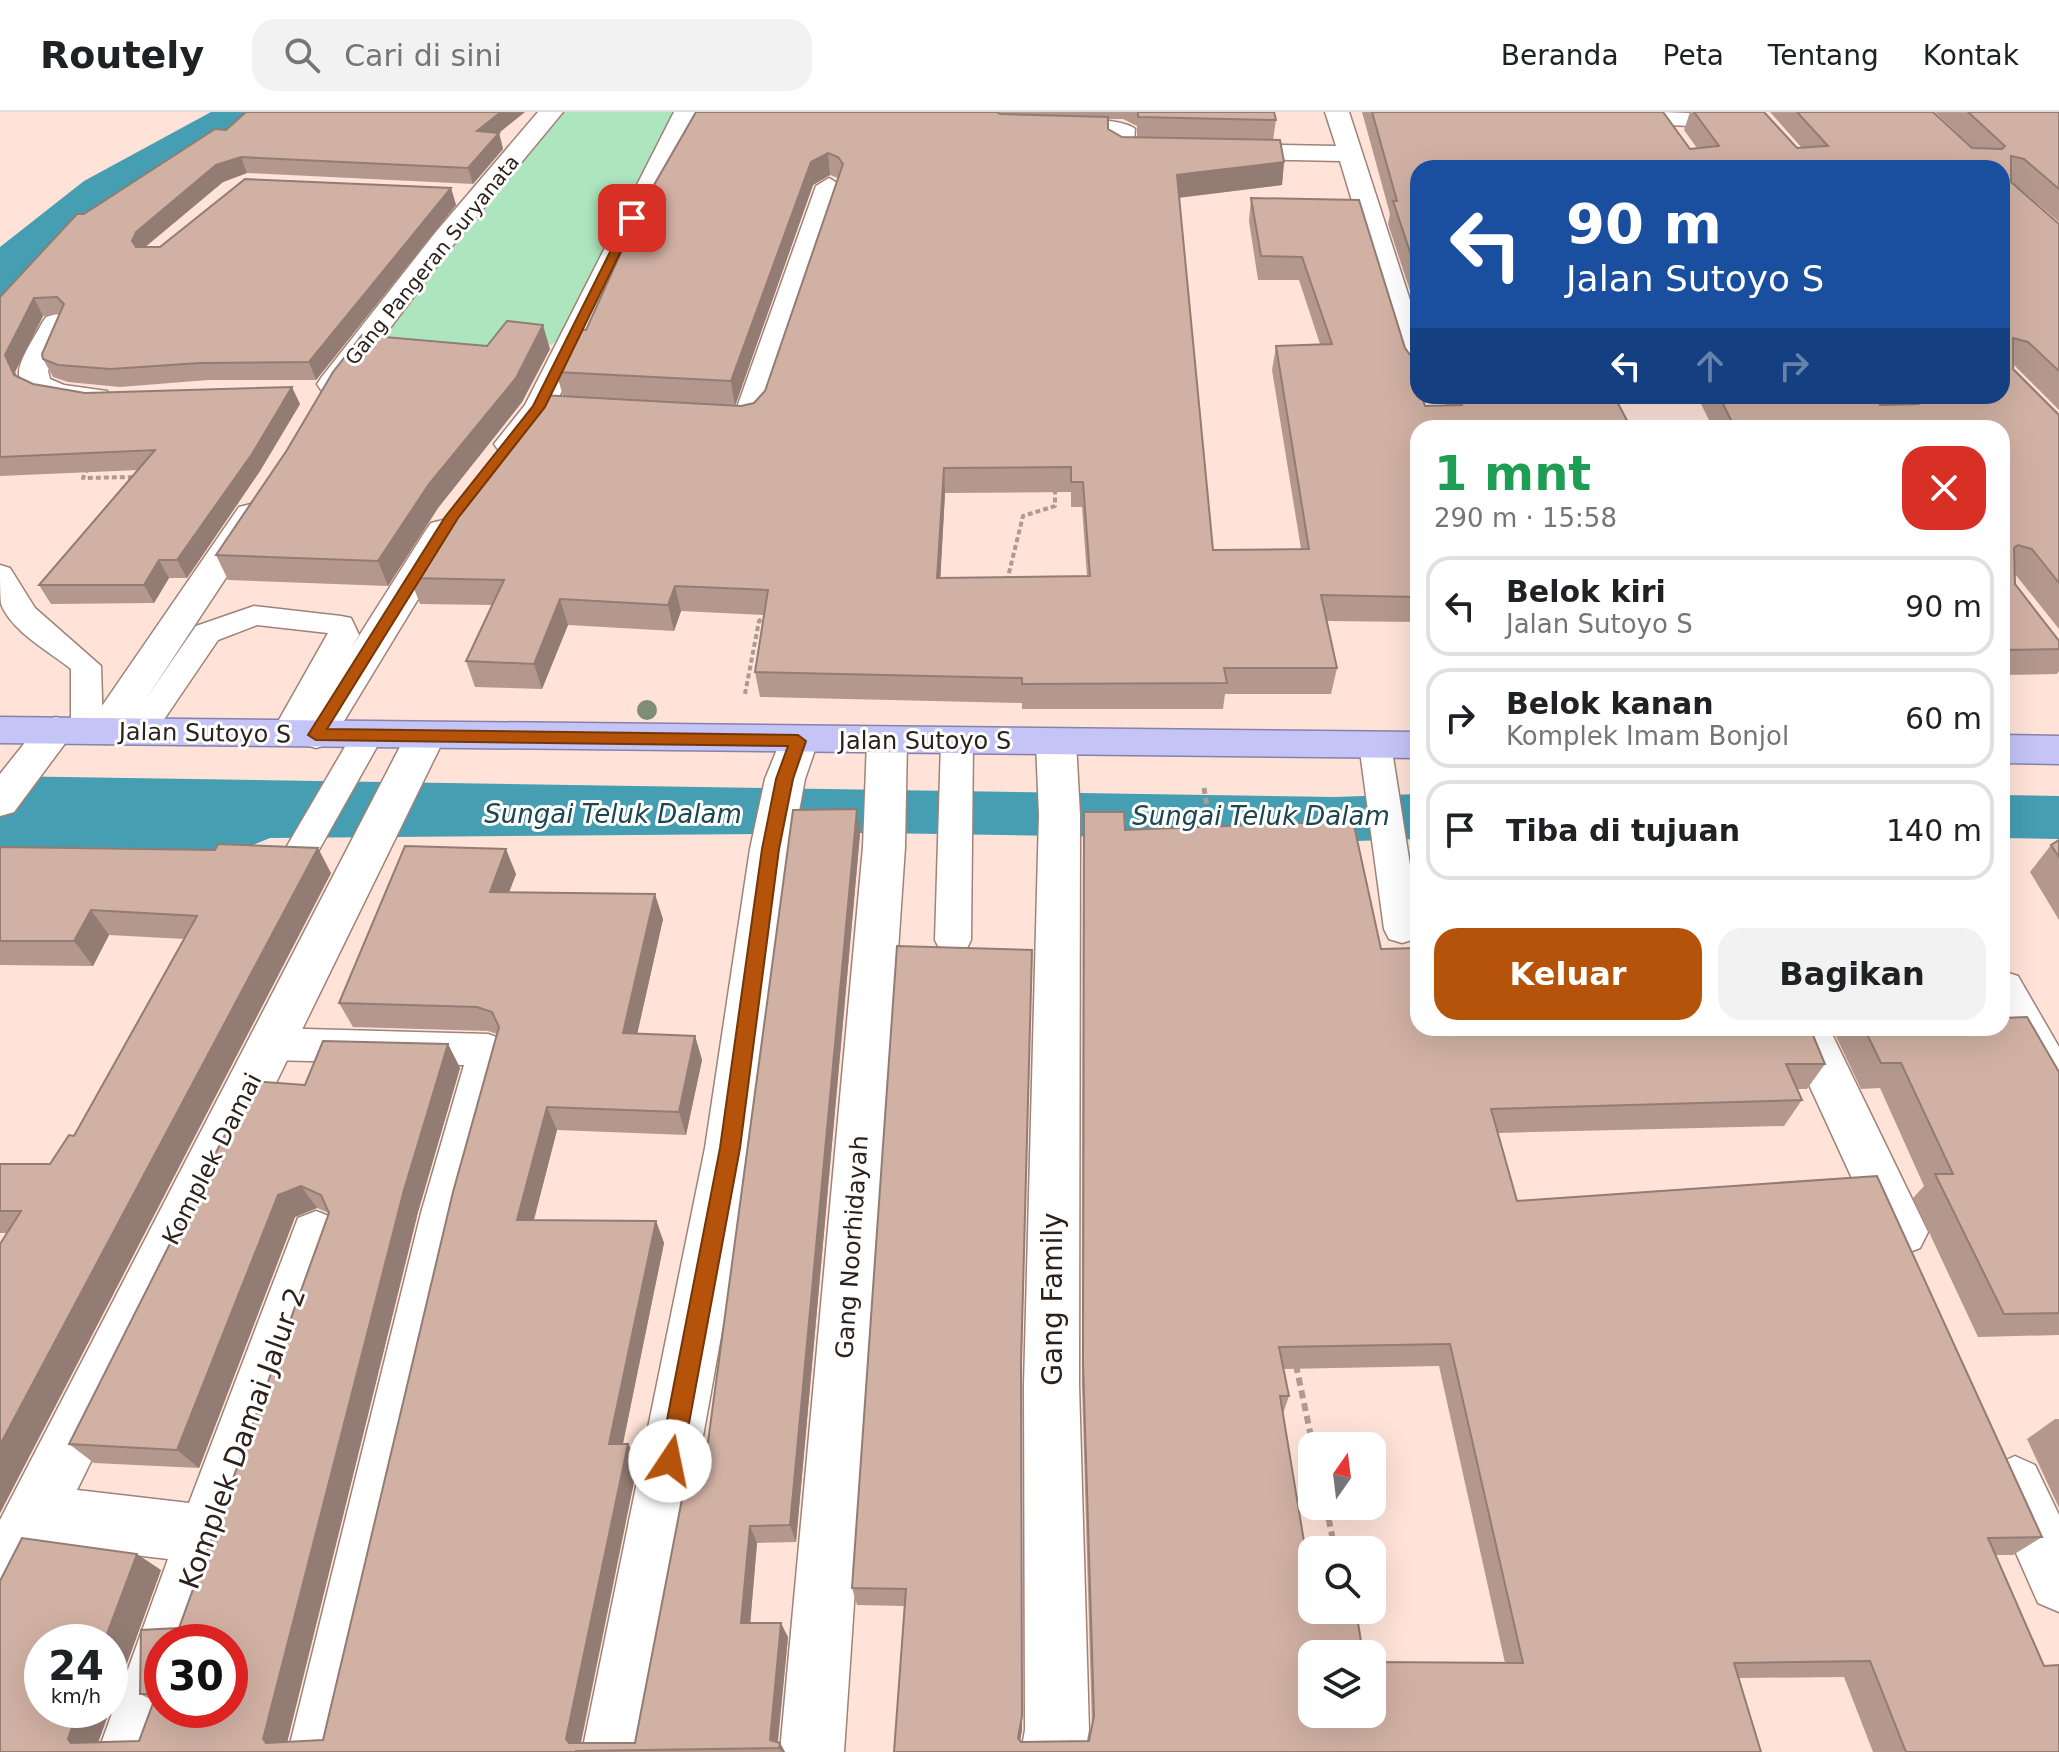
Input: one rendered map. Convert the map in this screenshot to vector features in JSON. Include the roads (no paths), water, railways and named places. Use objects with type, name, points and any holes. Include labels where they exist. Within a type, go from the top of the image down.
[{"type":"highway","name":"Jalan Sutoyo S","points":[[63,736],[367,736],[417,753],[736,740],[957,742],[1058,761],[1375,744],[1410,745]]},
{"type":"highway","points":[[2010,749],[2059,750]]},
{"type":"street","name":"Gang Pangeran Suryanata","points":[[318,397],[551,112]]},
{"type":"street","points":[[495,462],[539,407],[686,112]]},
{"type":"street","points":[[1337,112],[1410,345]]},
{"type":"street","points":[[1657,115],[1759,117]]},
{"type":"street","points":[[1657,115],[1678,143]]},
{"type":"street","points":[[1016,126],[1123,129],[1121,149],[1350,154]]},
{"type":"street","points":[[674,416],[738,419],[750,415],[829,186]]},
{"type":"street","points":[[451,193],[482,195]]},
{"type":"street","points":[[56,323],[33,371],[36,384],[58,394],[124,400]]},
{"type":"street","points":[[539,407],[570,409]]},
{"type":"street","points":[[0,802],[63,736],[270,486]]},
{"type":"street","points":[[301,734],[460,506]]},
{"type":"street","points":[[614,1752],[730,1148],[771,849],[785,779],[798,741]]},
{"type":"street","name":"Gang Noorhidayah","points":[[812,1752],[884,847],[887,741]]},
{"type":"street","name":"Komplek Damai","points":[[0,1582],[417,753]]},
{"type":"street","name":"Gang Family","points":[[1053,1752],[1057,1730],[1050,1536],[1058,761]]},
{"type":"street","points":[[2010,1003],[2059,1090]]},
{"type":"street","points":[[1810,1036],[1923,1279]]},
{"type":"street","name":"Komplek Damai Jalur 2","points":[[174,1624],[316,1234]]},
{"type":"street","points":[[1994,1438],[2059,1582]]},
{"type":"street","points":[[34,1514],[206,1534]]},
{"type":"street","points":[[130,1752],[144,1712]]},
{"type":"lane","points":[[0,574],[7,597],[17,610],[86,666],[63,736]]},
{"type":"lane","points":[[63,736],[207,633],[254,615],[341,625],[344,635],[301,734]]},
{"type":"lane","points":[[303,848],[367,736]]},
{"type":"lane","points":[[953,940],[953,850],[959,782],[957,742]]},
{"type":"lane","points":[[1375,744],[1402,929]]},
{"type":"lane","points":[[270,1044],[488,1050],[442,1213],[314,1752]]},
{"type":"water","points":[[211,112],[311,112],[0,315],[0,247],[84,181]]},
{"type":"water","name":"Sungai Teluk Dalam","points":[[0,776],[1335,797],[1410,794],[1410,839],[878,833],[270,838],[196,868],[0,861]]},
{"type":"water","points":[[2010,795],[2059,796],[2059,839],[2010,838]]}]
